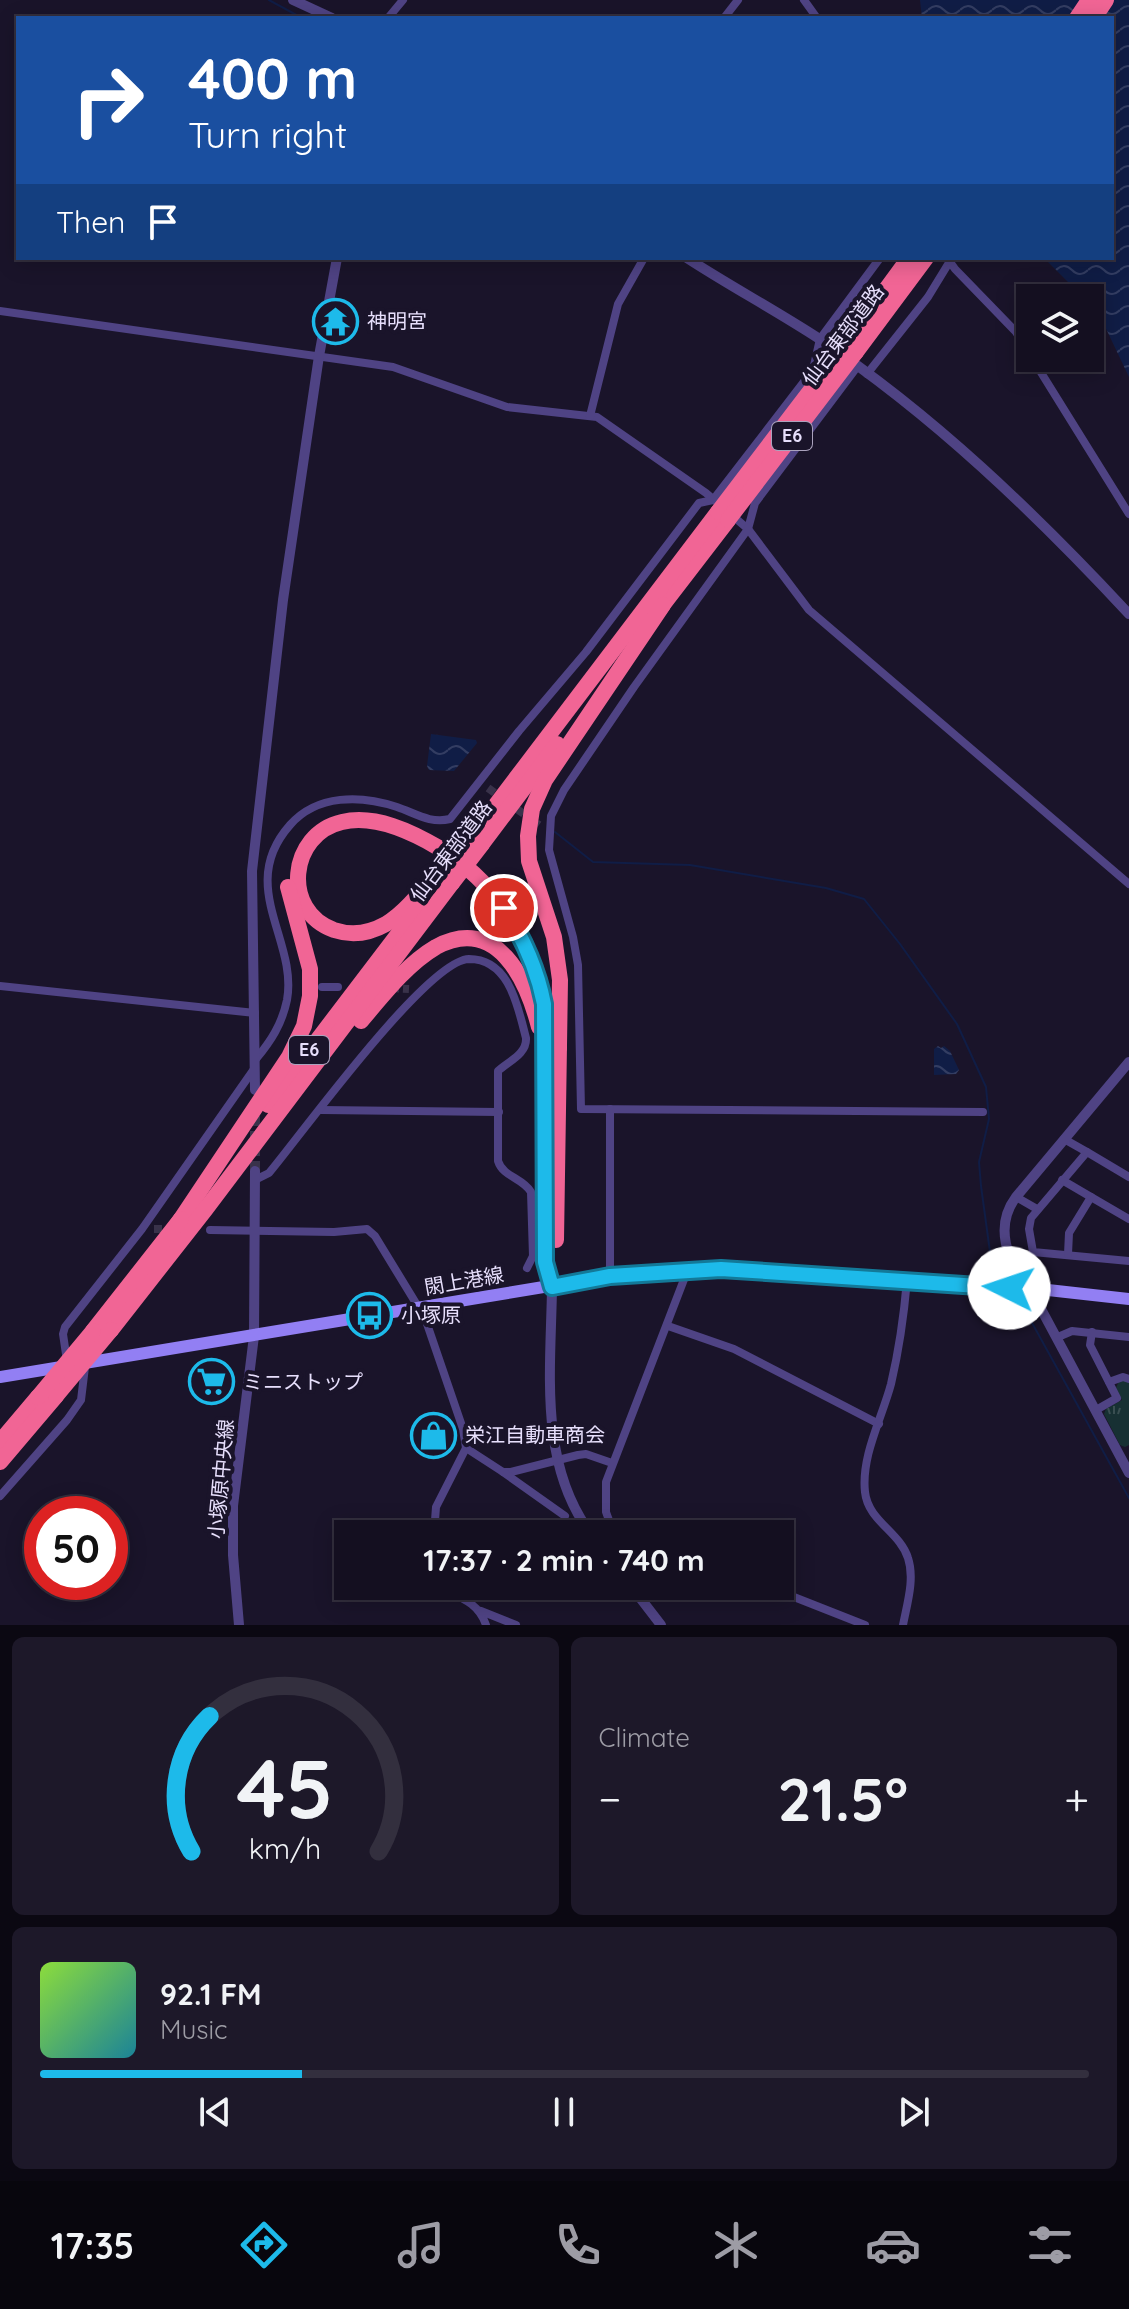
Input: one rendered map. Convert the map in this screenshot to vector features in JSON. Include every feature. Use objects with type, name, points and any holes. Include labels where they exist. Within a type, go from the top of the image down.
[{"type":"highway","name":"仙台東部道路","points":[[853,354],[908,260]]},
{"type":"highway","name":"仙台東部道路","points":[[0,1442],[177,1225],[719,511],[853,354],[924,260]]},
{"type":"highway","name":"仙台東部道路","points":[[474,837],[663,605],[719,511]]},
{"type":"highway","points":[[551,1048],[558,961],[554,937],[529,861],[529,822],[545,780],[663,605]]},
{"type":"highway","points":[[177,1225],[289,1057],[304,1026],[311,982],[289,894],[288,873],[298,843],[311,828],[329,817],[361,813],[398,820],[450,845],[490,878],[513,907],[538,951],[551,1002],[555,1263],[552,1287]]},
{"type":"highway","points":[[444,877],[397,916],[380,927],[360,933],[339,931],[319,922],[305,907],[297,882],[299,863],[307,844],[323,830],[344,821],[367,821],[394,827],[444,851],[483,882],[522,936],[540,981],[551,1048]]},
{"type":"highway","name":"仙台東部道路","points":[[0,1462],[111,1330],[205,1210],[444,877]]},
{"type":"highway","points":[[205,1210],[374,1006],[412,966],[437,947],[458,939],[480,941],[490,944],[508,958],[527,990],[551,1048]]},
{"type":"main road","name":"閖上港線","points":[[0,1378],[610,1276],[688,1269],[756,1270],[907,1280],[1129,1299]]},
{"type":"street","points":[[293,0],[328,16]]},
{"type":"street","points":[[390,16],[403,0]]},
{"type":"street","points":[[726,16],[738,0]]},
{"type":"street","points":[[255,1090],[252,871],[280,627],[319,356],[337,260]]},
{"type":"street","points":[[590,416],[618,304],[643,260]]},
{"type":"street","points":[[690,260],[820,339],[853,354],[867,374],[991,476],[1059,540],[1129,614]]},
{"type":"street","points":[[719,511],[813,370],[820,339],[879,260]]},
{"type":"street","points":[[867,374],[920,308],[948,260]]},
{"type":"street","points":[[950,260],[1016,332]]},
{"type":"street","points":[[0,311],[393,367],[507,407],[597,417],[719,511],[748,529],[809,610],[1129,884]]},
{"type":"street","points":[[853,354],[755,503],[748,529],[631,684],[551,816],[549,850],[578,965],[581,1109],[983,1112]]},
{"type":"street","points":[[1041,372],[1129,514]]},
{"type":"street","points":[[68,1365],[64,1347],[65,1327],[142,1229],[277,1030],[288,987],[284,954],[268,895],[269,866],[274,850],[289,826],[310,809],[343,799],[383,803],[426,819],[450,819],[586,652],[699,503],[719,511]]},
{"type":"street","points":[[586,652],[594,658]]},
{"type":"street","points":[[478,782],[488,788]]},
{"type":"street","points":[[539,825],[549,833]]},
{"type":"street","points":[[255,1176],[269,1173],[355,1064],[423,989],[446,968],[470,959],[481,961],[502,974],[513,992],[526,1045],[498,1071],[500,1168],[528,1187],[533,1199],[533,1256],[527,1268]]},
{"type":"street","points":[[0,986],[255,1013]]},
{"type":"street","points":[[288,987],[300,987]]},
{"type":"street","points":[[322,987],[338,987]]},
{"type":"street","points":[[409,989],[423,989]]},
{"type":"street","points":[[1017,1288],[1004,1235],[1007,1212],[1016,1197],[1129,1062]]},
{"type":"street","points":[[610,1109],[610,1276]]},
{"type":"street","points":[[321,1110],[499,1112]]},
{"type":"street","points":[[1064,1139],[1129,1177]]},
{"type":"street","points":[[1087,1152],[1037,1209],[1029,1229],[1033,1252],[1129,1261]]},
{"type":"street","name":"小塚原中央線","points":[[239,1625],[233,1555],[233,1506],[254,1336],[255,1176]]},
{"type":"street","points":[[1062,1180],[1129,1219]]},
{"type":"street","points":[[1016,1197],[1037,1209]]},
{"type":"street","points":[[1068,1254],[1069,1233],[1091,1197]]},
{"type":"street","points":[[142,1229],[154,1229]]},
{"type":"street","points":[[210,1230],[367,1229],[375,1236],[425,1318],[463,1429],[466,1448],[436,1507],[435,1520]]},
{"type":"street","points":[[609,1520],[605,1495],[612,1463],[688,1269]]},
{"type":"street","points":[[903,1625],[910,1583],[907,1555],[896,1538],[874,1516],[865,1492],[867,1467],[899,1349],[907,1280]]},
{"type":"street","points":[[552,1287],[551,1412],[557,1461],[582,1520]]},
{"type":"street","points":[[1039,1289],[1039,1305],[1096,1410],[1124,1451],[1129,1473]]},
{"type":"street","points":[[668,1326],[734,1349],[879,1424]]},
{"type":"street","points":[[1058,1337],[1072,1331],[1129,1337]]},
{"type":"street","points":[[1092,1332],[1090,1345],[1117,1398],[1096,1410]]},
{"type":"street","points":[[0,1496],[81,1400],[85,1363]]},
{"type":"street","points":[[1109,1382],[1123,1377],[1129,1379]]},
{"type":"street","points":[[466,1448],[565,1516]]},
{"type":"street","points":[[503,1472],[586,1454],[612,1463]]},
{"type":"street","points":[[794,1597],[865,1625]]},
{"type":"street","points":[[468,1600],[481,1611],[516,1625]]},
{"type":"street","points":[[642,1600],[661,1625]]},
{"type":"street","points":[[481,1611],[486,1625]]},
{"type":"green space","points":[[1119,1381],[1129,1381],[1129,1445],[1125,1447],[1120,1445],[1104,1414],[1106,1409],[1122,1400],[1116,1388]]},
{"type":"water","points":[[920,0],[1129,0],[1129,377],[1104,324],[1104,284],[1070,284],[1046,260],[1114,260],[1114,16],[922,16]]},
{"type":"water","points":[[431,734],[476,740],[477,743],[454,771],[429,770]]},
{"type":"water","points":[[938,1046],[950,1051],[959,1070],[956,1074],[934,1075],[934,1049]]},
{"type":"waterway","points":[[269,0],[298,16]]},
{"type":"waterway","points":[[555,832],[593,862],[690,865],[826,888],[864,899],[957,1024],[986,1087],[989,1119],[979,1162],[981,1186],[990,1252],[1008,1282]]},
{"type":"waterway","points":[[1016,1294],[1129,1498]]},
{"type":"tunnel","points":[[488,788],[539,825]]},
{"type":"tunnel","points":[[391,988],[409,989]]},
{"type":"tunnel","points":[[255,1109],[255,1171]]},
{"type":"tunnel","points":[[154,1229],[173,1229]]},
{"type":"place","name":"神明宮","points":[[336,321]]},
{"type":"place","name":"小塚原","points":[[370,1315]]},
{"type":"place","name":"ミニストップ","points":[[212,1382]]},
{"type":"place","name":"栄江自動車商会","points":[[434,1435]]},
{"type":"route","points":[[504,908],[522,936],[536,968],[544,1004],[545,1262],[552,1287],[610,1276],[721,1269],[1009,1288]]}]
